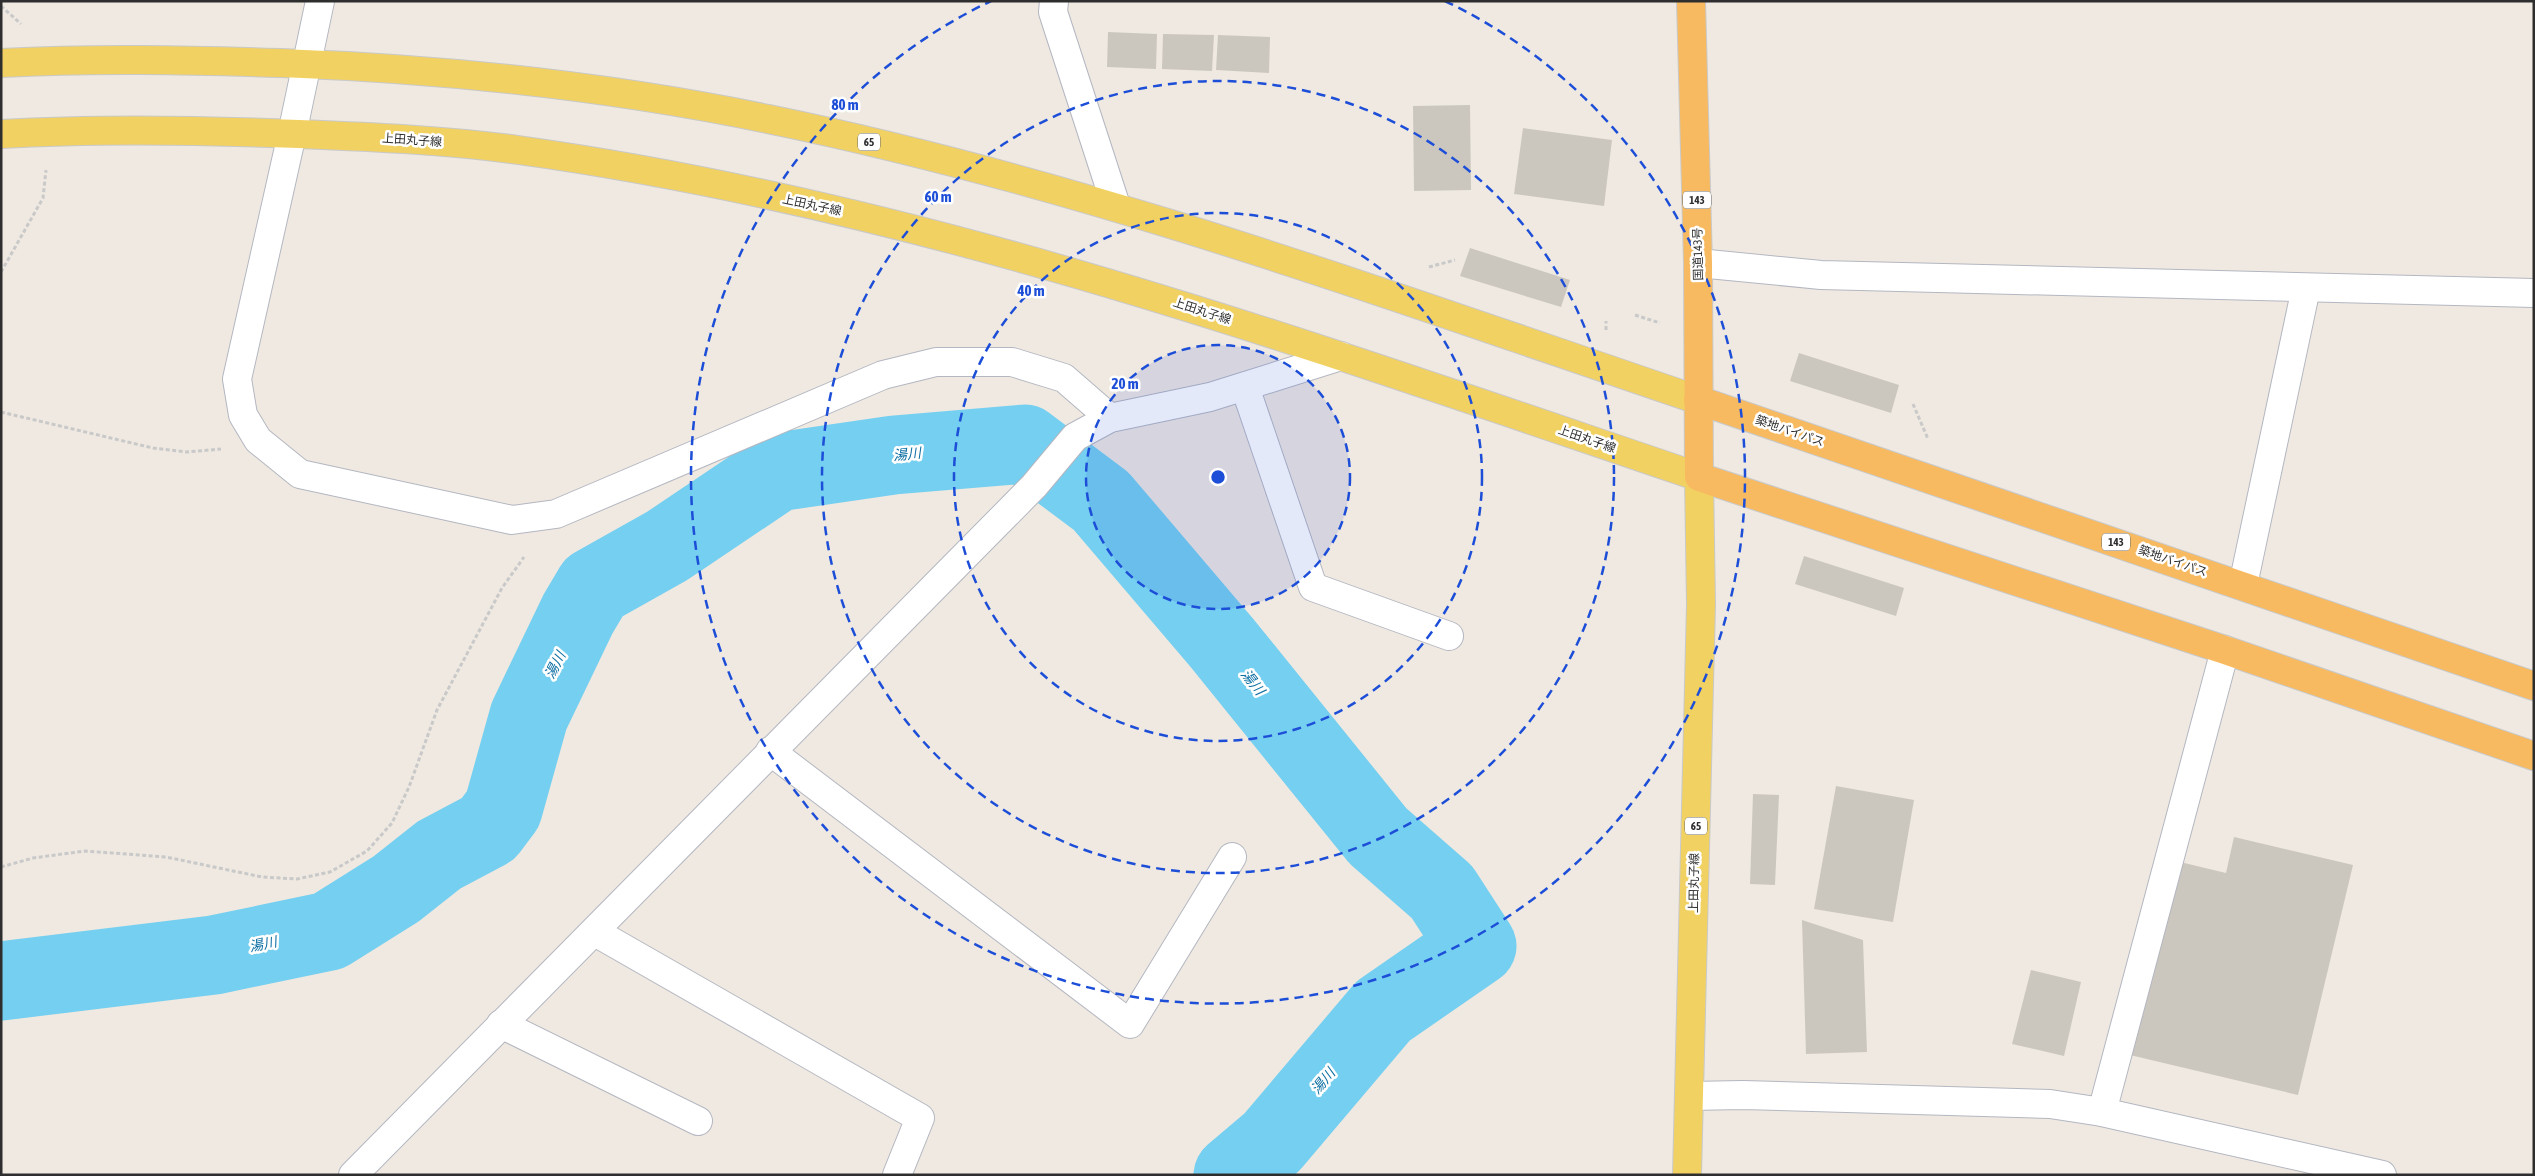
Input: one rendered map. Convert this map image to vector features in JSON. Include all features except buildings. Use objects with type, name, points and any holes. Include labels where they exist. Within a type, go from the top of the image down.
[{"type":"highway","name":"国道143号","points":[[1690,1],[1698,263],[1699,477]]},
{"type":"highway","name":"築地バイパス","points":[[1698,400],[2534,686]]},
{"type":"highway","points":[[1699,477],[2225,650],[2534,756]]},
{"type":"main road","name":"65","points":[[4,62],[193,60],[456,72],[583,88],[770,119],[1116,206],[1210,235],[1698,400]]},
{"type":"main road","name":"上田丸子線","points":[[11,134],[149,129],[421,140],[515,150],[620,166],[823,207],[1038,261],[1139,291],[1340,356],[1699,477],[1701,604],[1687,1175]]},
{"type":"street","points":[[320,1],[237,379],[243,415],[258,440],[300,474],[512,520],[556,514],[883,376],[936,362],[1012,362],[1064,378],[1110,418]]},
{"type":"street","points":[[1054,1],[1053,12],[1116,206]]},
{"type":"street","points":[[1698,263],[1821,275],[2534,293]]},
{"type":"street","points":[[2243,585],[2306,288]]},
{"type":"street","points":[[353,1175],[1034,486],[1075,437],[1110,418],[1210,397],[1340,356]]},
{"type":"street","points":[[1245,387],[1314,588],[1449,636]]},
{"type":"street","points":[[2102,1112],[2225,650]]},
{"type":"street","points":[[770,751],[1130,1024],[1232,857]]},
{"type":"street","points":[[595,932],[920,1118],[898,1175]]},
{"type":"street","points":[[501,1024],[698,1121]]},
{"type":"street","points":[[1689,1096],[1743,1095],[2050,1104],[2102,1112],[2382,1175]]},
{"type":"path","points":[[1,272],[43,198],[49,132]]},
{"type":"path","points":[[1428,268],[1455,260]]},
{"type":"path","points":[[1912,404],[1930,443]]},
{"type":"path","points":[[1,412],[153,448],[187,452],[218,449],[258,440]]},
{"type":"path","points":[[1,867],[34,858],[85,851],[166,857],[262,877],[297,879],[330,872],[367,850],[392,823],[409,787],[437,710],[502,588],[556,514]]},
{"type":"waterway","name":"湯川","points":[[1,981],[214,955],[329,931],[396,889],[439,855],[488,829],[503,809],[529,716],[578,614],[594,587],[667,546],[777,472],[894,455],[1025,444],[1101,501],[1222,643],[1378,836],[1442,892],[1477,946],[1383,1011],[1272,1142],[1233,1175]]}]
